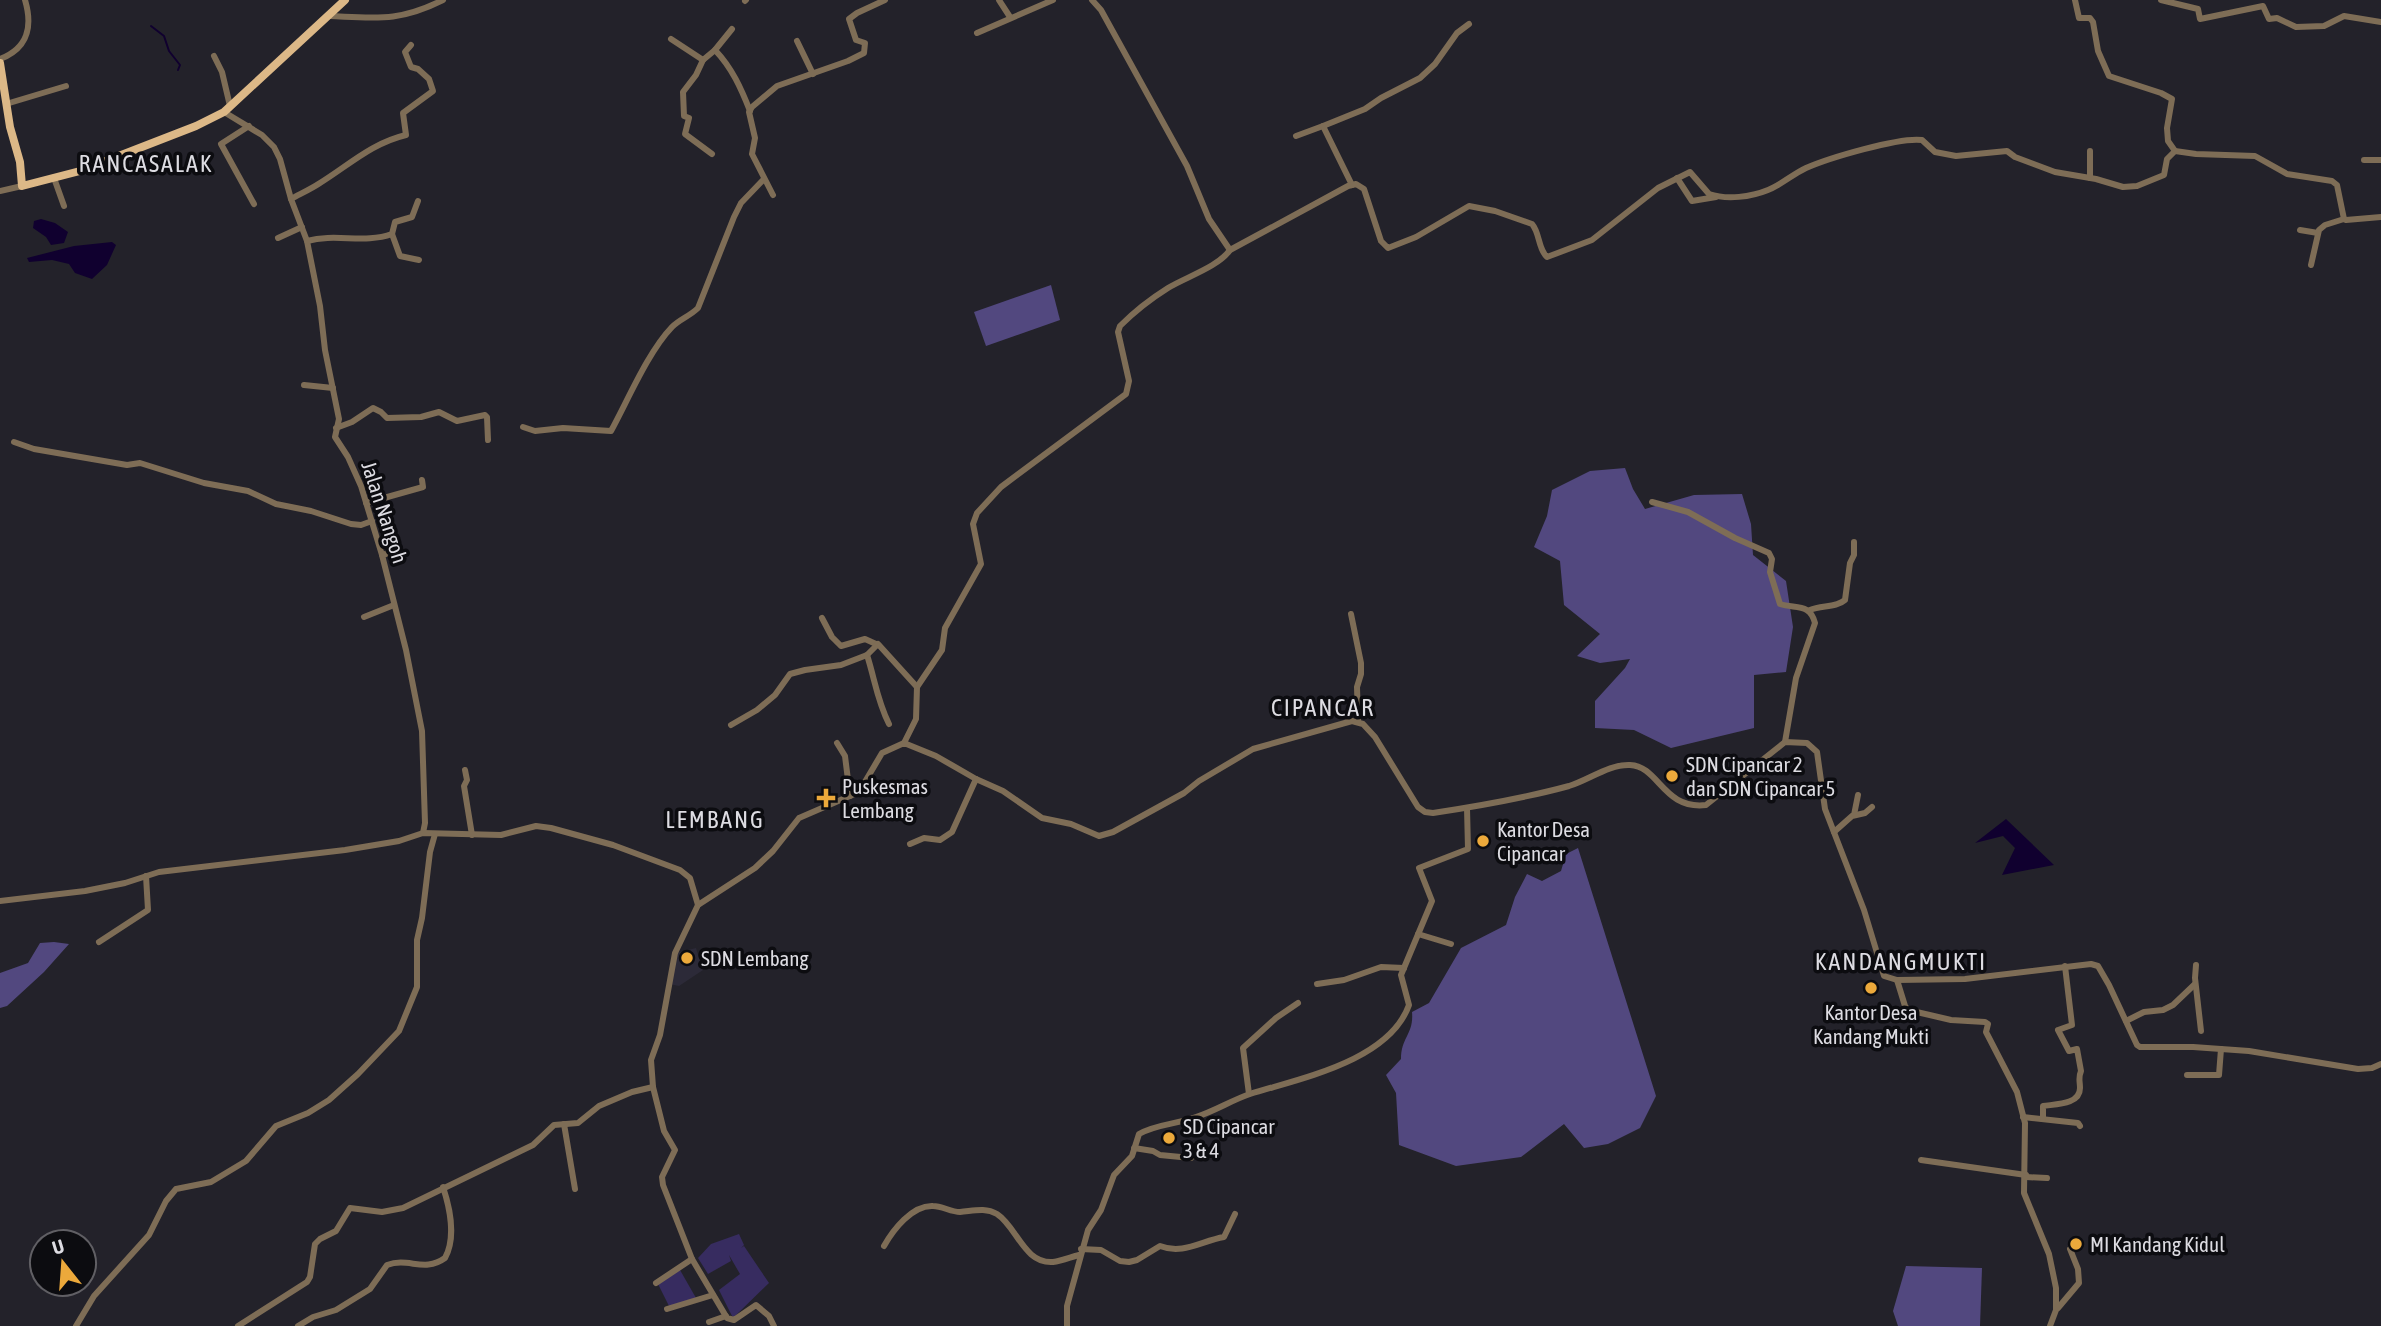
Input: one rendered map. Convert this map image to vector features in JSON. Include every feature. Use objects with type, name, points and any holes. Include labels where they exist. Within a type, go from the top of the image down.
[{"type":"main road","points":[[0,61],[3,86],[10,103],[12,135],[19,156],[22,186],[80,171],[205,122],[227,109],[345,0]]},
{"type":"street","points":[[0,61],[18,49],[24,40],[30,23],[25,0]]},
{"type":"street","points":[[330,16],[380,18],[410,15],[443,0]]},
{"type":"street","points":[[750,111],[762,97],[777,86],[863,53],[865,43],[856,40],[849,19],[885,0]]},
{"type":"street","points":[[999,0],[1010,17]]},
{"type":"street","points":[[977,33],[1053,0]]},
{"type":"street","points":[[1092,0],[1101,10],[1144,86],[1187,166],[1209,219],[1230,250]]},
{"type":"street","points":[[2076,0],[2079,18],[2090,18],[2094,22],[2098,51],[2109,76],[2172,99],[2167,128],[2168,141],[2175,150],[2196,154],[2255,156],[2287,174],[2332,181],[2337,185],[2344,219]]},
{"type":"street","points":[[2161,0],[2198,9],[2200,19],[2263,6],[2269,19],[2277,18],[2296,27],[2324,26],[2344,16],[2381,22]]},
{"type":"street","points":[[1296,136],[1365,109],[1420,78],[1435,64],[1457,33],[1469,24]]},
{"type":"street","points":[[712,154],[685,134],[689,118],[684,116],[683,92],[703,60],[732,29]]},
{"type":"street","points":[[671,39],[703,60]]},
{"type":"street","points":[[797,41],[813,74]]},
{"type":"street","points":[[291,199],[318,185],[350,160],[388,140],[406,135],[403,113],[433,91],[429,79],[409,64],[405,52],[411,45]]},
{"type":"street","points":[[715,50],[738,83],[750,111],[755,138],[752,154],[773,194]]},
{"type":"street","points":[[214,56],[222,72],[227,109]]},
{"type":"street","points":[[10,103],[66,86]]},
{"type":"street","name":"Jalan Nangoh","points":[[227,109],[268,141],[276,151],[307,241],[339,419],[335,437],[348,457],[383,555],[422,731],[423,833]]},
{"type":"street","points":[[249,126],[221,144],[254,204]]},
{"type":"street","points":[[1324,126],[1352,185]]},
{"type":"street","points":[[1677,178],[1692,201],[1716,197],[1733,198],[1768,190],[1806,168],[1863,151],[1909,140],[1922,140],[1935,152],[1956,156],[2004,150],[2015,158],[2054,172],[2123,187],[2137,186],[2164,175],[2166,159],[2175,150]]},
{"type":"street","points":[[2090,151],[2090,178]]},
{"type":"street","points":[[2364,160],[2381,160]]},
{"type":"street","points":[[774,1326],[769,1316],[757,1305],[734,1320],[729,1320],[692,1259],[663,1185],[662,1177],[675,1150],[664,1131],[653,1087],[651,1060],[660,1035],[675,953],[698,905],[755,868],[773,851],[799,818],[862,788],[882,753],[904,743],[916,719],[917,687],[942,650],[942,633],[981,564],[973,524],[977,513],[1001,486],[1126,394],[1129,381],[1118,332],[1120,326],[1164,291],[1192,277],[1230,250],[1352,185],[1362,186],[1364,189],[1381,241],[1388,248],[1416,237],[1463,208],[1474,206],[1532,224],[1547,257],[1592,240],[1658,188],[1692,172],[1705,191],[1716,197]]},
{"type":"street","points":[[54,178],[64,206]]},
{"type":"street","points":[[523,427],[535,431],[563,428],[611,431],[656,347],[673,326],[690,317],[698,308],[741,203],[764,179]]},
{"type":"street","points":[[0,191],[22,186]]},
{"type":"street","points":[[418,201],[412,217],[395,222],[392,234],[400,256],[419,260]]},
{"type":"street","points":[[2311,265],[2318,233],[2325,225],[2344,219],[2351,221],[2381,217]]},
{"type":"street","points":[[278,238],[302,227]]},
{"type":"street","points":[[2300,230],[2318,233]]},
{"type":"street","points":[[307,241],[334,237],[379,238],[392,234]]},
{"type":"street","points":[[304,384],[333,388]]},
{"type":"street","points":[[337,428],[373,408],[387,418],[421,417],[439,412],[459,421],[485,415],[488,440]]},
{"type":"street","points":[[14,442],[34,449],[127,465],[140,463],[226,489],[248,491],[276,504],[311,511],[351,524],[372,521]]},
{"type":"street","points":[[366,503],[423,487],[422,480]]},
{"type":"street","points":[[1652,502],[1688,512],[1769,553],[1772,559],[1770,572],[1780,604],[1810,610],[1819,606],[1841,604],[1846,600],[1854,542]]},
{"type":"street","points":[[383,555],[393,552],[397,543]]},
{"type":"street","points":[[364,617],[394,605]]},
{"type":"street","points":[[1785,742],[1796,678],[1815,623],[1810,610]]},
{"type":"street","points":[[1352,614],[1361,674],[1357,687],[1358,721],[1375,737],[1418,807],[1425,812],[1467,808],[1572,785],[1624,765],[1641,768],[1675,800],[1683,804],[1706,805],[1785,742],[1807,743],[1817,752],[1825,808],[1864,910],[1884,976],[1897,980],[1965,979],[2081,964],[2098,966],[2140,1047],[2221,1049],[2270,1054],[2358,1069],[2381,1064]]},
{"type":"street","points":[[822,618],[832,637],[841,646],[865,639],[881,645],[917,687]]},
{"type":"street","points":[[731,725],[757,710],[775,695],[790,674],[841,666],[867,655],[876,644]]},
{"type":"street","points":[[867,655],[875,690],[889,724]]},
{"type":"street","points":[[904,743],[936,756],[1003,791],[1042,818],[1071,824],[1099,836],[1113,832],[1184,793],[1199,781],[1254,749],[1358,721]]},
{"type":"street","points":[[837,743],[845,756],[850,796]]},
{"type":"street","points":[[466,770],[467,780],[464,786],[472,835]]},
{"type":"street","points":[[910,844],[923,838],[940,840],[952,832],[976,779]]},
{"type":"street","points":[[1854,815],[1858,796]]},
{"type":"street","points":[[1834,832],[1854,815],[1865,813],[1872,807]]},
{"type":"street","points":[[1067,1326],[1067,1306],[1088,1230],[1101,1210],[1114,1175],[1132,1156],[1142,1132],[1195,1118],[1249,1094],[1334,1068],[1363,1053],[1398,1026],[1409,1005],[1401,981],[1404,968],[1432,901],[1419,868],[1468,849],[1467,808]]},
{"type":"street","points":[[0,901],[85,891],[172,870],[345,850],[399,841],[423,833],[501,835],[536,826],[613,845],[680,870],[690,878],[698,905]]},
{"type":"street","points":[[76,1326],[93,1296],[149,1235],[166,1201],[176,1189],[211,1182],[246,1161],[269,1131],[309,1113],[329,1100],[399,1031],[417,987],[417,940],[435,834]]},
{"type":"street","points":[[99,942],[148,910],[146,876]]},
{"type":"street","points":[[1418,934],[1451,944]]},
{"type":"street","points":[[2196,965],[2195,985],[2201,1031]]},
{"type":"street","points":[[2043,1119],[2043,1106],[2070,1102],[2079,1096],[2080,1092],[2081,1072],[2077,1049],[2069,1051],[2059,1030],[2072,1024],[2065,966]]},
{"type":"street","points":[[1317,984],[1344,980],[1381,967],[1404,968]]},
{"type":"street","points":[[1897,980],[1908,1010],[1951,1020],[1988,1024],[1986,1032],[2017,1092],[2023,1117],[2026,1176],[2024,1193],[2051,1262],[2056,1288],[2056,1310]]},
{"type":"street","points":[[2126,1021],[2144,1012],[2163,1010],[2173,1005],[2195,985]]},
{"type":"street","points":[[1249,1094],[1243,1048],[1276,1018],[1298,1003]]},
{"type":"street","points":[[2187,1075],[2219,1075],[2221,1049]]},
{"type":"street","points":[[238,1326],[307,1282],[315,1244],[336,1231],[350,1208],[368,1212],[403,1208],[443,1187],[500,1163],[538,1142],[553,1126],[578,1123],[599,1106],[632,1092],[653,1087]]},
{"type":"street","points":[[2023,1117],[2080,1126]]},
{"type":"street","points":[[564,1124],[575,1189]]},
{"type":"street","points":[[1135,1148],[1160,1155],[1191,1158]]},
{"type":"street","points":[[1921,1160],[2047,1178]]},
{"type":"street","points":[[298,1326],[313,1317],[336,1310],[370,1289],[387,1265],[404,1261],[425,1266],[445,1258],[450,1244],[450,1220],[443,1187]]},
{"type":"street","points":[[884,1246],[903,1221],[925,1207],[934,1206],[958,1212],[975,1209],[990,1211],[1008,1223],[1027,1252],[1044,1261],[1053,1262],[1080,1252],[1101,1250],[1120,1261],[1129,1262],[1160,1246],[1169,1250],[1189,1248],[1224,1237],[1235,1214]]},
{"type":"street","points":[[2050,1326],[2056,1310],[2079,1283],[2078,1269],[2070,1249]]},
{"type":"street","points":[[656,1283],[692,1259]]},
{"type":"street","points":[[667,1309],[713,1294]]},
{"type":"street","points":[[709,1322],[726,1316]]},
{"type":"shaded area","points":[[41,219],[55,223],[68,232],[64,243],[51,245],[46,237],[33,228],[34,221]]},
{"type":"shaded area","points":[[112,242],[116,245],[107,265],[92,279],[75,273],[69,264],[52,260],[29,262],[27,258],[74,246]]},
{"type":"shaded area","points":[[1051,285],[1060,320],[986,346],[974,312]]},
{"type":"shaded area","points":[[1625,468],[1645,509],[1694,495],[1742,494],[1751,524],[1753,555],[1786,581],[1793,627],[1786,672],[1754,675],[1754,728],[1671,748],[1634,730],[1595,728],[1595,701],[1630,659],[1600,663],[1577,656],[1600,634],[1564,605],[1560,561],[1534,547],[1547,516],[1552,490],[1590,471]]},
{"type":"shaded area","points":[[2006,819],[2054,865],[2002,875],[2015,848],[2003,836],[1975,843]]},
{"type":"shaded area","points":[[1578,848],[1656,1096],[1640,1128],[1608,1144],[1584,1148],[1564,1124],[1521,1157],[1456,1166],[1399,1145],[1396,1093],[1386,1075],[1401,1059],[1403,1045],[1411,1026],[1412,1012],[1429,1003],[1461,948],[1506,925],[1515,897],[1527,874],[1542,881],[1561,871],[1566,854]]},
{"type":"shaded area","points":[[40,943],[69,944],[44,972],[7,1006],[0,1008],[0,973],[28,963]]},
{"type":"shaded area","points":[[696,948],[703,970],[679,986],[669,984],[676,953]]},
{"type":"shaded area","points":[[739,1234],[744,1245],[741,1248],[744,1246],[769,1283],[733,1318],[719,1290],[740,1274],[729,1255],[731,1261],[708,1274],[698,1258],[711,1244]]},
{"type":"shaded area","points":[[1906,1266],[1982,1268],[1980,1326],[1898,1326],[1893,1311]]},
{"type":"shaded area","points":[[680,1270],[696,1298],[669,1306],[658,1284]]},
{"type":"waterway","points":[[151,26],[164,36],[169,51],[180,65],[178,70]]},
{"type":"place","name":"SDN Cipancar 2 dan SDN Cipancar 5","points":[[1672,776]]},
{"type":"place","name":"Puskesmas Lembang","points":[[826,798]]},
{"type":"place","name":"Kantor Desa Cipancar","points":[[1483,841]]},
{"type":"place","name":"SDN Lembang","points":[[687,958]]},
{"type":"place","name":"Kantor Desa Kandang Mukti","points":[[1871,988]]},
{"type":"place","name":"SD Cipancar 3 & 4","points":[[1169,1138]]},
{"type":"place","name":"MI Kandang Kidul","points":[[2076,1244]]},
{"type":"district","name":"RANCASALAK","points":[[146,163]]},
{"type":"district","name":"CIPANCAR","points":[[1323,707]]},
{"type":"district","name":"LEMBANG","points":[[715,819]]},
{"type":"district","name":"KANDANGMUKTI","points":[[1901,961]]}]
